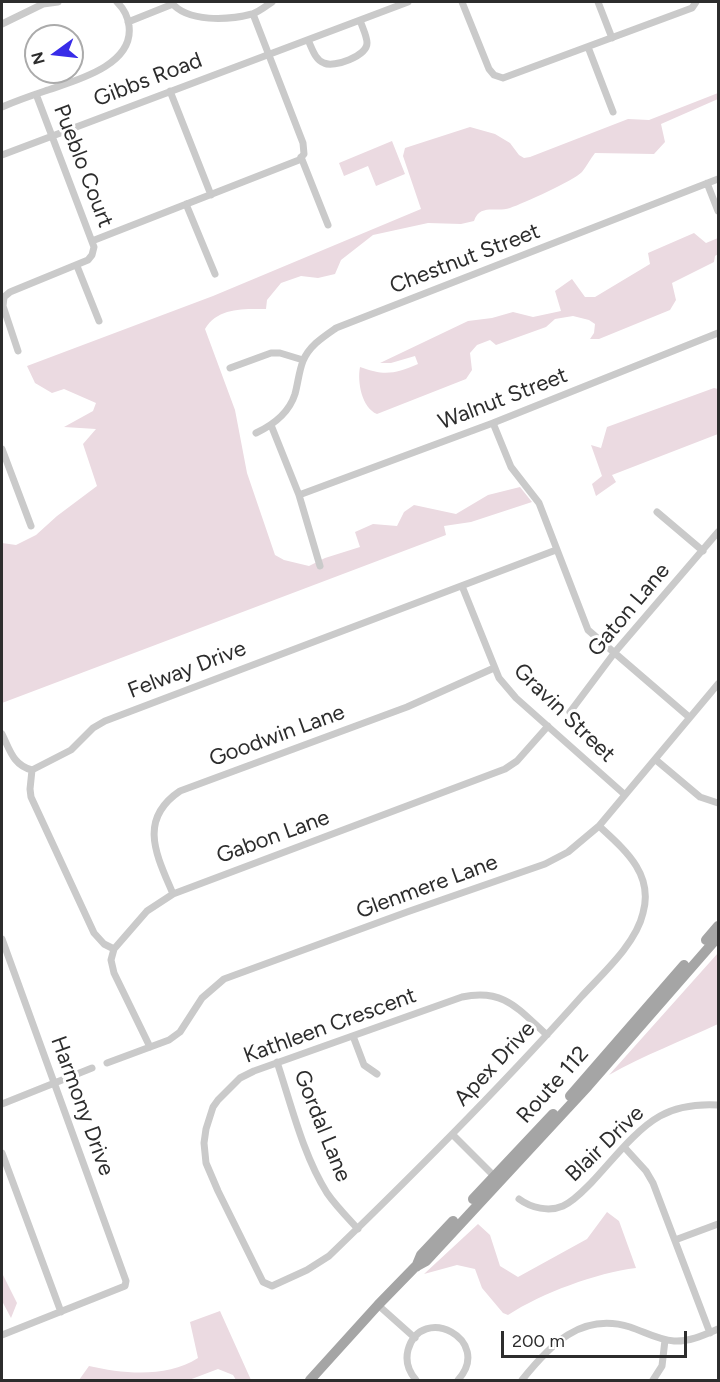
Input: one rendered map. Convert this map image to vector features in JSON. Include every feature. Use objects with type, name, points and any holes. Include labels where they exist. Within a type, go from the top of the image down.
[{"type":"main road","name":"Route 112","points":[[310,1380],[378,1305],[416,1267],[426,1261],[718,926]]},
{"type":"main road","name":"Route 112","points":[[497,1179],[588,1086],[718,937]]},
{"type":"street","points":[[2,24],[43,4],[58,2]]},
{"type":"street","points":[[2,107],[91,76],[119,55],[129,37],[128,22],[123,8],[117,2]]},
{"type":"street","points":[[128,22],[172,3],[189,13],[212,20],[253,14],[272,2]]},
{"type":"street","name":"Gibbs Road","points":[[2,155],[408,2]]},
{"type":"street","points":[[462,2],[489,69],[500,78],[510,77],[692,8],[696,2]]},
{"type":"street","points":[[598,2],[612,38]]},
{"type":"street","points":[[253,14],[303,143],[302,155],[328,225]]},
{"type":"street","points":[[308,40],[318,59],[324,64],[338,64],[363,53],[366,49],[367,42],[360,20]]},
{"type":"street","points":[[588,47],[613,112]]},
{"type":"street","points":[[170,91],[211,195]]},
{"type":"street","name":"Pueblo Court","points":[[36,94],[92,241],[93,250],[88,260],[77,266]]},
{"type":"street","points":[[92,241],[299,160],[302,155]]},
{"type":"street","name":"Chestnut Street","points":[[256,433],[271,425],[290,405],[303,360],[313,345],[336,328],[718,179]]},
{"type":"street","points":[[707,183],[718,211]]},
{"type":"street","points":[[186,204],[215,274]]},
{"type":"street","points":[[18,351],[3,306],[4,297],[10,292],[77,266],[99,321]]},
{"type":"street","name":"Walnut Street","points":[[299,495],[494,423],[718,333]]},
{"type":"street","points":[[230,368],[271,353],[280,353],[303,360]]},
{"type":"street","points":[[494,423],[511,467],[539,503],[588,630],[689,717]]},
{"type":"street","points":[[271,425],[299,495],[320,566]]},
{"type":"street","points":[[2,449],[31,526]]},
{"type":"street","points":[[657,512],[703,551]]},
{"type":"street","name":"Gaton Lane","points":[[570,712],[615,652],[718,532]]},
{"type":"street","name":"Felway Drive","points":[[32,770],[71,750],[93,728],[105,721],[556,550]]},
{"type":"street","name":"Gravin Street","points":[[462,586],[494,668],[512,693],[624,794]]},
{"type":"street","name":"Goodwin Lane","points":[[173,894],[156,853],[153,837],[154,823],[158,814],[172,796],[407,707],[494,668]]},
{"type":"street","name":"Glenmere Lane","points":[[107,1063],[169,1040],[180,1032],[202,998],[224,979],[545,864],[568,852],[599,826],[718,684]]},
{"type":"street","name":"Gabon Lane","points":[[114,949],[147,911],[173,894],[505,769],[517,761],[548,726]]},
{"type":"street","points":[[2,734],[17,763],[32,770],[31,797],[94,933],[104,944],[114,949],[111,967],[150,1047]]},
{"type":"street","points":[[656,759],[700,797],[709,802],[718,803]]},
{"type":"street","name":"Apex Drive","points":[[272,1286],[320,1263],[358,1229],[453,1135],[547,1035],[634,934],[644,912],[646,891],[641,871],[620,845],[599,826]]},
{"type":"street","name":"Harmony Drive","points":[[2,939],[126,1281],[125,1286],[61,1312]]},
{"type":"street","name":"Kathleen Crescent","points":[[272,1286],[263,1282],[258,1275],[206,1163],[204,1143],[210,1116],[218,1100],[240,1078],[278,1062],[476,994],[489,994],[508,1001],[547,1035]]},
{"type":"street","points":[[353,1036],[364,1065],[377,1074]]},
{"type":"street","name":"Gordal Lane","points":[[278,1062],[302,1136],[319,1178],[335,1204],[358,1229]]},
{"type":"street","points":[[2,1104],[93,1068]]},
{"type":"street","name":"Blair Drive","points":[[519,1199],[532,1206],[543,1208],[563,1206],[581,1194],[634,1136],[648,1124],[671,1111],[701,1104],[718,1105]]},
{"type":"street","points":[[453,1135],[497,1179]]},
{"type":"street","points":[[625,1148],[646,1171],[653,1183],[710,1333]]},
{"type":"street","points":[[2,1153],[61,1312],[2,1335]]},
{"type":"street","points":[[675,1240],[718,1224]]},
{"type":"street","points":[[378,1305],[415,1338]]},
{"type":"street","points":[[522,1380],[557,1341],[587,1326],[618,1324],[665,1340],[687,1340],[718,1329]]},
{"type":"street","points":[[416,1380],[410,1371],[407,1359],[409,1348],[422,1332],[434,1328],[447,1329],[458,1336],[465,1347],[468,1359],[465,1372],[458,1380]]},
{"type":"street","points":[[653,1380],[662,1366],[665,1340]]},
{"type":"shaded area","points":[[718,93],[718,99],[661,124],[665,142],[654,154],[595,153],[577,176],[548,192],[510,208],[485,210],[477,215],[474,221],[461,224],[428,223],[373,235],[341,260],[335,274],[318,278],[301,276],[281,283],[267,300],[266,309],[224,313],[210,322],[205,329],[235,410],[247,473],[275,555],[284,560],[309,566],[325,558],[360,547],[355,532],[373,524],[397,526],[404,512],[414,505],[456,514],[488,495],[520,487],[532,502],[471,522],[444,526],[446,535],[2,703],[2,543],[16,545],[36,535],[97,486],[83,444],[96,429],[64,427],[93,411],[96,403],[64,389],[52,393],[35,383],[27,366],[213,296],[421,209],[403,156],[405,148],[470,127],[495,134],[510,143],[519,155],[524,158],[530,157],[628,119],[649,120]]},
{"type":"shaded area","points":[[392,141],[405,174],[376,186],[368,166],[344,176],[339,163]]},
{"type":"shaded area","points":[[694,233],[706,243],[718,238],[718,254],[714,262],[672,283],[676,300],[670,310],[599,339],[590,339],[594,333],[595,324],[589,320],[573,316],[555,319],[546,327],[496,345],[490,340],[477,345],[470,353],[472,370],[466,379],[377,414],[364,400],[359,380],[360,367],[389,373],[418,364],[415,356],[391,363],[380,363],[468,321],[513,312],[533,317],[561,311],[555,291],[572,279],[585,297],[595,297],[650,264],[648,253]]},
{"type":"shaded area","points":[[714,388],[718,389],[718,434],[612,475],[616,482],[596,496],[592,484],[602,476],[591,445],[601,448],[607,427]]},
{"type":"shaded area","points":[[718,953],[718,1024],[609,1075]]},
{"type":"shaded area","points":[[607,1212],[619,1221],[636,1268],[604,1274],[570,1285],[508,1315],[503,1313],[482,1288],[475,1269],[457,1265],[424,1274],[478,1224],[490,1235],[500,1266],[518,1277],[587,1239]]},
{"type":"shaded area","points":[[2,1273],[17,1303],[11,1318],[2,1301]]},
{"type":"shaded area","points":[[220,1311],[251,1380],[236,1380],[233,1375],[218,1369],[189,1380],[79,1380],[89,1366],[116,1371],[145,1372],[173,1369],[186,1364],[198,1358],[190,1322]]}]
